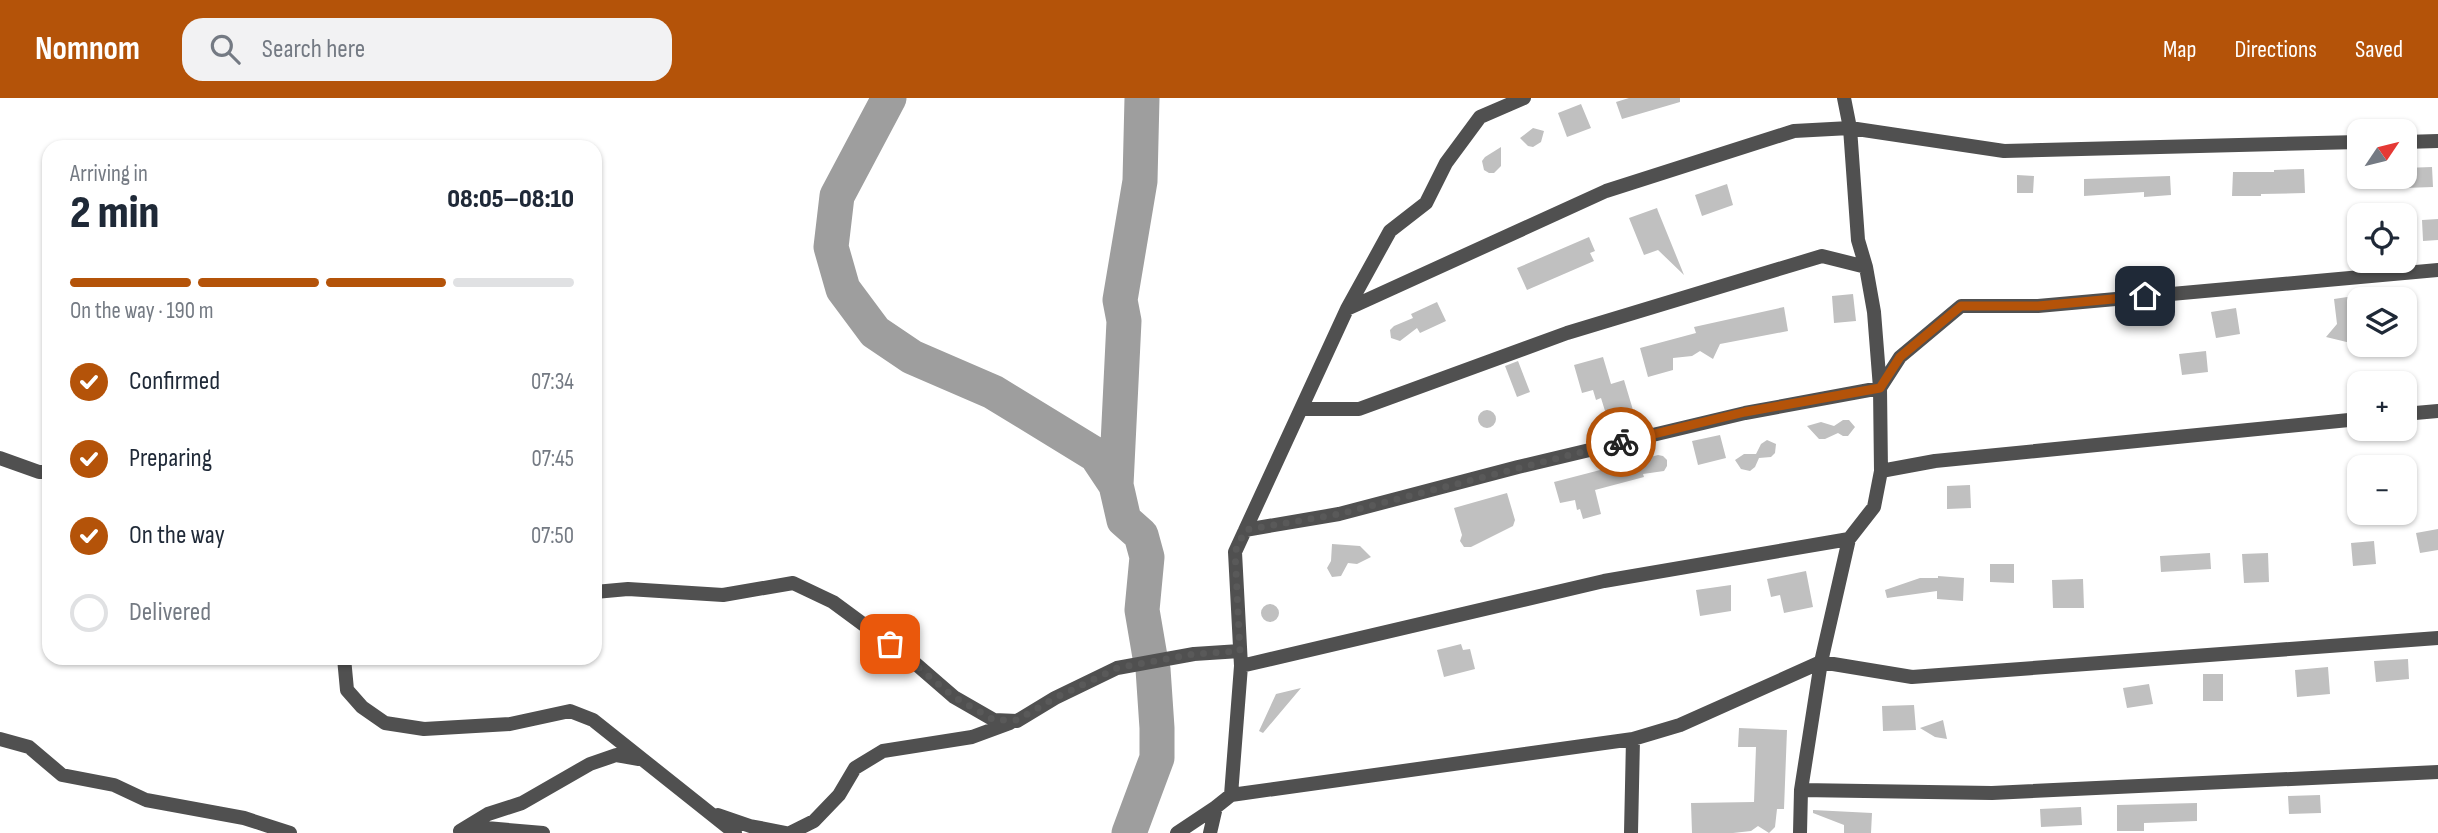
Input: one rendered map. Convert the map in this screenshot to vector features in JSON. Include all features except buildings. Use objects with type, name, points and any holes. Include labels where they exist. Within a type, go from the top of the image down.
[{"type":"street","points":[[1231,795],[1240,658],[1235,552],[1347,309],[1390,231],[1426,203],[1446,163],[1480,117],[1524,98]]},
{"type":"street","points":[[1800,833],[1801,790],[1821,662],[1849,539],[1874,507],[1881,471],[1880,388],[1874,312],[1866,267],[1857,240],[1850,128],[1844,98]]},
{"type":"street","points":[[1347,309],[1606,191],[1794,131],[1850,128],[2004,150],[2347,142]]},
{"type":"street","points":[[2417,142],[2438,141]]},
{"type":"street","points":[[1301,408],[1359,409],[1567,333],[1822,256],[1866,267]]},
{"type":"street","points":[[1245,530],[1339,514],[1745,412],[1880,388],[1900,357],[1961,306],[2038,306],[2438,270]]},
{"type":"street","points":[[2417,413],[2438,411]]},
{"type":"street","points":[[1881,471],[1935,461],[2347,420]]},
{"type":"street","points":[[0,458],[42,472]]},
{"type":"street","points":[[710,812],[750,826],[788,833],[814,821],[839,795],[855,768],[883,751],[972,737],[1017,720],[1117,668],[1194,654],[1240,658],[1604,581],[1849,539]]},
{"type":"street","points":[[602,591],[628,589],[723,595],[793,583],[833,602],[909,658],[954,697],[994,720],[1017,720]]},
{"type":"street","points":[[1177,833],[1231,795],[1633,739],[1680,725],[1821,662],[1912,677],[2438,638]]},
{"type":"street","points":[[345,665],[347,690],[362,707],[385,723],[424,729],[510,724],[570,711],[593,720],[735,833]]},
{"type":"street","points":[[0,739],[29,747],[62,775],[114,785],[146,800],[244,818],[290,833]]},
{"type":"street","points":[[1631,833],[1633,739]]},
{"type":"street","points":[[457,832],[488,814],[522,803],[590,764],[616,755],[642,759]]},
{"type":"street","points":[[1801,790],[1992,793],[2438,772]]},
{"type":"street","points":[[1210,833],[1216,807]]},
{"type":"street","points":[[457,832],[486,828],[543,833]]},
{"type":"waterway","points":[[889,98],[837,196],[831,247],[843,289],[875,332],[912,357],[993,392],[1096,455],[1116,485],[1124,520],[1141,535],[1147,557],[1142,610],[1150,657]]},
{"type":"waterway","points":[[1116,485],[1124,321],[1120,300],[1140,181],[1142,98]]},
{"type":"waterway","points":[[1129,833],[1157,758],[1153,669]]},
{"type":"way so far","points":[[890,644],[954,697],[994,720],[1017,720],[1117,668],[1194,654],[1240,651],[1235,552],[1245,530],[1339,514],[1621,442]]},
{"type":"route","points":[[1621,442],[1745,412],[1880,388],[1900,357],[1961,306],[2038,306],[2145,296]]}]
